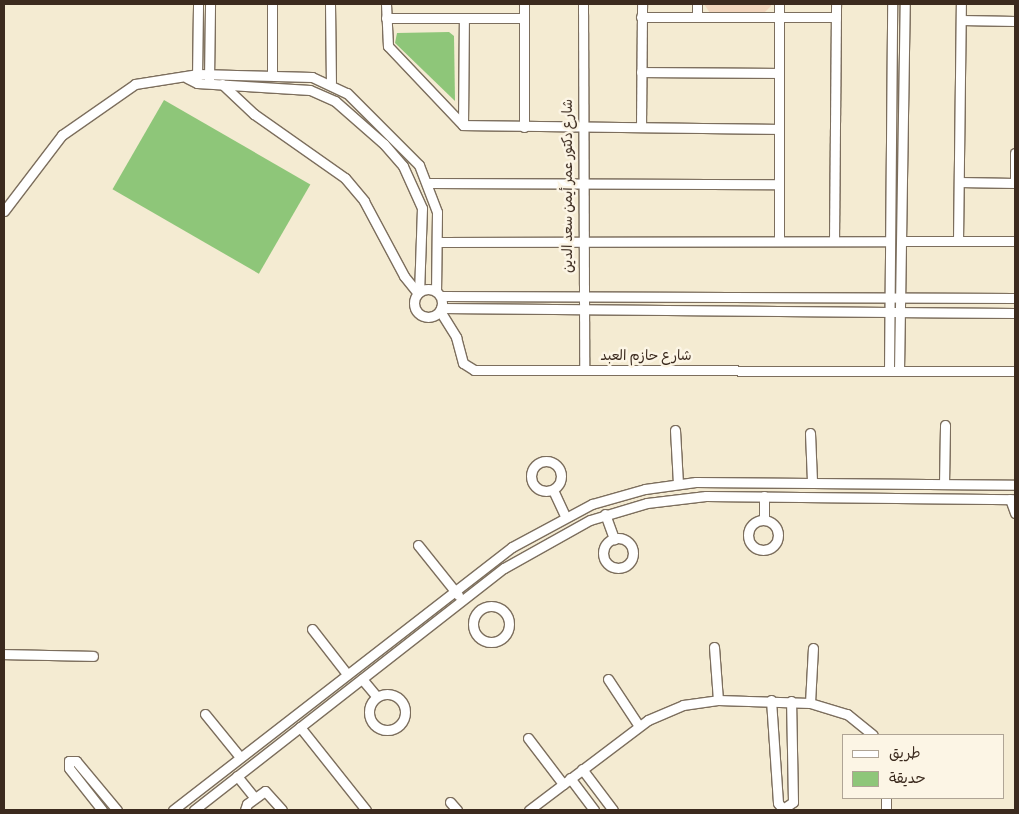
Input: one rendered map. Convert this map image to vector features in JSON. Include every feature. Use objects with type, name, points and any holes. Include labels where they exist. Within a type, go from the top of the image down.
[{"type":"street","points":[[198,4],[198,83]]},
{"type":"street","points":[[209,84],[210,4]]},
{"type":"street","points":[[272,4],[272,74]]},
{"type":"street","points":[[330,4],[330,82]]},
{"type":"street","points":[[386,4],[391,51],[464,125],[779,129]]},
{"type":"street","points":[[524,4],[524,127]]},
{"type":"street","name":"شارع دكتور عمر أيمن سعد الدين","points":[[583,4],[581,184],[584,369]]},
{"type":"street","points":[[641,127],[642,4]]},
{"type":"street","points":[[697,4],[697,17]]},
{"type":"street","points":[[779,240],[780,4]]},
{"type":"street","points":[[834,240],[836,4]]},
{"type":"street","points":[[889,371],[892,4]]},
{"type":"street","points":[[899,370],[904,241],[905,4]]},
{"type":"street","points":[[958,241],[961,4]]},
{"type":"street","points":[[641,17],[836,17]]},
{"type":"street","points":[[386,18],[524,18]]},
{"type":"street","points":[[464,18],[464,125]]},
{"type":"street","points":[[961,20],[1015,21]]},
{"type":"street","points":[[641,72],[779,73]]},
{"type":"street","points":[[4,211],[40,158],[86,114],[135,84],[187,78],[198,74],[210,73],[272,74],[330,82],[407,149],[429,183],[438,242],[438,294],[441,310]]},
{"type":"street","points":[[187,78],[198,83],[297,88],[323,95],[394,154],[411,180],[422,208],[419,292],[414,301],[419,314],[428,318],[441,310],[583,309],[1015,313]]},
{"type":"street","points":[[222,84],[254,114],[345,178],[364,201],[404,276],[419,292],[583,297],[890,300],[901,298],[1015,298]]},
{"type":"street","points":[[959,182],[1015,183],[1015,153]]},
{"type":"street","points":[[429,183],[779,184]]},
{"type":"street","points":[[438,242],[582,239],[890,241]]},
{"type":"street","points":[[904,241],[1015,241]]},
{"type":"street","name":"شارع حازم العبد","points":[[441,310],[468,368],[1015,371]]},
{"type":"street","points":[[944,484],[945,425]]},
{"type":"street","points":[[675,430],[678,483]]},
{"type":"street","points":[[810,433],[812,481]]},
{"type":"street","points":[[173,810],[512,547],[566,516],[627,493],[678,483],[812,481],[1015,485]]},
{"type":"street","points":[[866,482],[867,497]]},
{"type":"street","points":[[552,490],[566,516]]},
{"type":"street","points":[[764,496],[764,520]]},
{"type":"street","points":[[194,810],[466,598],[537,546],[605,514],[676,498],[764,496],[1012,499],[1015,513]]},
{"type":"street","points":[[605,514],[614,538]]},
{"type":"street","points":[[418,545],[454,591],[480,610]]},
{"type":"street","points":[[493,604],[510,627],[492,645],[471,622],[480,610],[493,604]]},
{"type":"street","points":[[312,629],[347,674]]},
{"type":"street","points":[[714,647],[718,700]]},
{"type":"street","points":[[810,703],[813,648]]},
{"type":"street","points":[[4,654],[93,656]]},
{"type":"street","points":[[362,679],[377,697]]},
{"type":"street","points":[[608,679],[639,726]]},
{"type":"street","points":[[389,692],[407,714],[388,733],[367,709],[377,697],[389,692]]},
{"type":"street","points":[[529,810],[639,726],[671,708],[718,700],[771,700],[810,703],[847,714],[871,734]]},
{"type":"street","points":[[771,700],[778,803],[784,809],[792,802],[791,701]]},
{"type":"street","points":[[205,714],[240,757]]},
{"type":"street","points":[[300,727],[366,810]]},
{"type":"street","points":[[528,738],[594,810]]},
{"type":"street","points":[[102,810],[69,768],[69,761],[76,761],[117,810]]},
{"type":"street","points":[[582,769],[613,810]]},
{"type":"street","points":[[237,776],[254,797]]},
{"type":"street","points":[[84,787],[92,780]]},
{"type":"street","points":[[245,810],[254,797],[267,792],[282,810]]},
{"type":"street","points":[[450,802],[457,810]]},
{"type":"shaded area","points":[[704,4],[771,4],[771,6],[763,14],[710,13]]},
{"type":"green space","points":[[449,32],[454,36],[455,101],[395,43],[397,33]]},
{"type":"green space","points":[[164,100],[310,184],[259,274],[113,189]]}]
